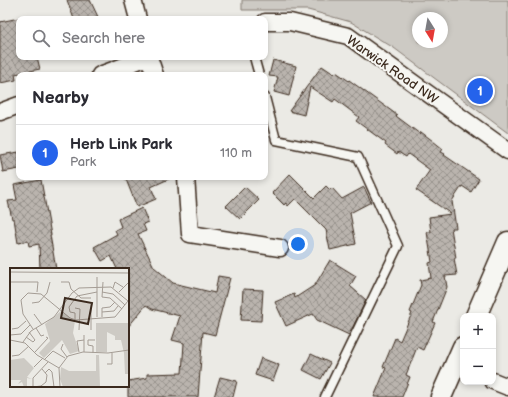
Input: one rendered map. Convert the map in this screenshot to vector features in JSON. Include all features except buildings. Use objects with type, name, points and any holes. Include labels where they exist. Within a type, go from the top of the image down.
[{"type":"street","points":[[132,0],[137,16]]},
{"type":"street","name":"Warwick Road NW","points":[[268,22],[290,22],[348,36],[508,151]]},
{"type":"street","points":[[108,72],[141,60]]},
{"type":"street","points":[[150,60],[155,72]]},
{"type":"street","points":[[0,112],[16,106]]},
{"type":"street","points":[[186,180],[190,234],[280,248]]},
{"type":"street","points":[[477,313],[508,242]]},
{"type":"street","points":[[441,397],[459,367],[463,349]]},
{"type":"street","points":[[496,382],[508,387]]},
{"type":"lane","points":[[255,60],[258,72]]},
{"type":"lane","points":[[268,109],[276,140],[358,157],[398,246],[325,397]]},
{"type":"shaded area","points":[[242,0],[508,0],[508,133],[394,48],[351,22],[308,10],[242,10]]},
{"type":"place","name":"Herb Link Park","points":[[480,91]]}]
